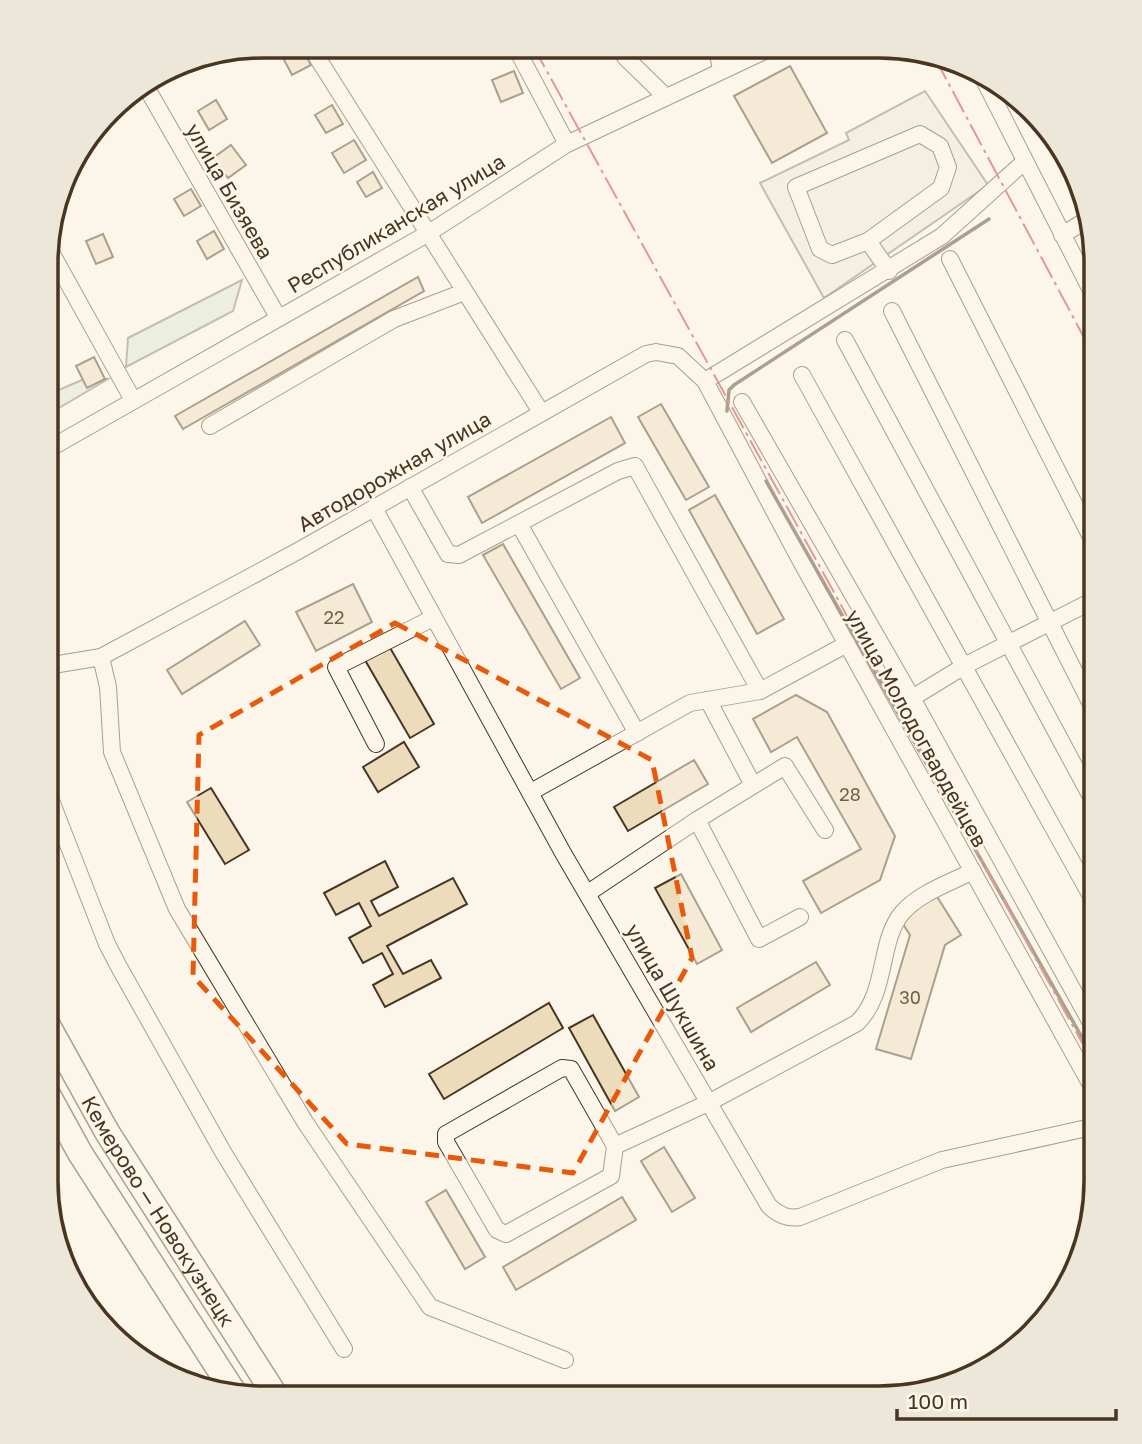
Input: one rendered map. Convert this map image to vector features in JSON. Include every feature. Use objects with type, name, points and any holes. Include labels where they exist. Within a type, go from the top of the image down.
[{"type":"highway","name":"Кемерово — Новокузнецк","points":[[58,1044],[107,1132],[269,1386]]},
{"type":"highway","name":"Кемерово — Новокузнецк","points":[[58,1113],[80,1153],[228,1383]]},
{"type":"street","points":[[317,58],[541,412]]},
{"type":"street","points":[[521,58],[567,144]]},
{"type":"street","points":[[626,58],[666,97]]},
{"type":"street","points":[[719,58],[721,71]]},
{"type":"street","name":"Республиканская улица","points":[[58,444],[427,234],[567,144],[749,58]]},
{"type":"street","points":[[989,90],[1084,276]]},
{"type":"street","name":"улица Бизяева","points":[[149,92],[278,317]]},
{"type":"street","points":[[920,134],[940,146],[948,167],[941,188],[868,241],[832,255],[820,249],[796,187],[920,134]]},
{"type":"street","points":[[705,381],[889,271],[942,236],[1024,162]]},
{"type":"street","points":[[1062,235],[1080,224]]},
{"type":"street","points":[[868,241],[889,271]]},
{"type":"street","points":[[950,259],[1084,523]]},
{"type":"street","points":[[58,265],[134,400]]},
{"type":"street","points":[[210,426],[394,319],[464,292]]},
{"type":"street","points":[[892,311],[1084,690]]},
{"type":"street","points":[[845,340],[1084,783]]},
{"type":"street","name":"Автодорожная улица","points":[[58,664],[102,657],[374,508],[646,354],[656,352],[678,356],[705,381]]},
{"type":"street","points":[[802,375],[966,665],[1084,883]]},
{"type":"street","name":"улица Молодогвардейцев","points":[[705,381],[1084,1072]]},
{"type":"street","points":[[743,402],[912,698],[1084,1010]]},
{"type":"street","points":[[410,486],[447,554],[459,555],[618,471],[635,466],[760,691]]},
{"type":"street","name":"улица Шукшина","points":[[374,508],[563,853],[769,1206],[789,1218],[942,1160],[1084,1129]]},
{"type":"street","points":[[519,523],[637,733]]},
{"type":"street","points":[[912,698],[966,665],[1084,605]]},
{"type":"street","points":[[376,744],[336,667],[433,618]]},
{"type":"street","points":[[531,792],[690,703],[760,691],[847,644]]},
{"type":"street","points":[[102,657],[108,687],[112,752],[177,909],[305,1122],[430,1307],[565,1360]]},
{"type":"street","points":[[708,699],[753,785]]},
{"type":"street","points":[[588,893],[697,820],[785,766],[825,830]]},
{"type":"street","points":[[58,818],[118,967],[223,1152],[344,1349]]},
{"type":"street","points":[[697,820],[760,939],[800,917]]},
{"type":"street","points":[[615,1146],[710,1101],[857,1023],[870,1010],[901,915],[915,901],[973,871]]},
{"type":"street","points":[[562,1068],[571,1069],[615,1146],[611,1176],[506,1234],[497,1230],[446,1142],[446,1134],[562,1068]]},
{"type":"highlighted area","points":[[395,623],[652,760],[692,958],[573,1173],[347,1144],[193,976],[199,735]]},
{"type":"green space","points":[[242,280],[233,311],[126,367],[128,338]]},
{"type":"green space","points":[[89,377],[108,379],[58,409],[58,390]]},
{"type":"shaded area","points":[[925,91],[988,185],[824,298],[760,183],[849,140],[846,133]]},
{"type":"building","points":[[283,58],[307,58],[311,65],[292,75]]},
{"type":"building","points":[[790,66],[827,133],[772,163],[734,96]]},
{"type":"building","points":[[514,71],[523,93],[501,102],[492,80]]},
{"type":"building","points":[[216,100],[227,119],[209,130],[198,111]]},
{"type":"building","points":[[332,105],[343,124],[326,133],[315,115]]},
{"type":"building","points":[[354,140],[366,160],[344,173],[332,153]]},
{"type":"building","points":[[231,145],[246,165],[228,178],[213,158]]},
{"type":"building","points":[[373,172],[382,188],[366,197],[357,182]]},
{"type":"building","points":[[191,189],[201,206],[184,216],[174,199]]},
{"type":"building","points":[[214,231],[224,249],[207,259],[197,241]]},
{"type":"building","points":[[103,234],[113,257],[96,264],[86,241]]},
{"type":"building","points":[[418,277],[424,291],[183,429],[175,416]]},
{"type":"building","points":[[94,357],[105,379],[87,388],[76,366]]},
{"type":"building","points":[[661,404],[709,487],[686,500],[638,417]]},
{"type":"building","points":[[611,417],[625,443],[482,523],[468,497]]},
{"type":"building","points":[[715,495],[784,619],[757,634],[689,510]]},
{"type":"building","points":[[503,544],[580,678],[561,689],[483,555]]},
{"type":"building","points":[[353,584],[372,622],[316,651],[296,612]]},
{"type":"building","points":[[245,621],[260,645],[182,694],[167,670]]},
{"type":"building","points":[[389,646],[434,724],[410,738],[365,660]]},
{"type":"building","points":[[796,695],[827,712],[895,836],[880,880],[821,913],[803,881],[861,849],[797,737],[771,752],[753,719]]},
{"type":"building","points":[[404,742],[419,767],[378,792],[363,767]]},
{"type":"building","points":[[694,760],[708,784],[628,831],[614,807]]},
{"type":"building","points":[[211,788],[249,850],[225,864],[187,802]]},
{"type":"building","points":[[385,861],[398,887],[371,901],[379,916],[453,878],[467,904],[387,946],[403,974],[431,960],[441,978],[385,1007],[373,985],[393,974],[382,953],[363,963],[349,938],[371,926],[359,903],[336,915],[324,893]]},
{"type":"building","points":[[681,874],[722,950],[697,964],[655,888]]},
{"type":"building","points":[[936,895],[961,935],[945,945],[911,1059],[876,1049],[910,935],[899,918]]},
{"type":"building","points":[[816,962],[830,985],[751,1032],[737,1008]]},
{"type":"building","points":[[549,1003],[563,1028],[444,1099],[429,1074]]},
{"type":"building","points":[[593,1015],[639,1097],[615,1111],[569,1028]]},
{"type":"building","points":[[664,1147],[695,1198],[672,1212],[641,1161]]},
{"type":"building","points":[[446,1190],[485,1257],[465,1269],[426,1202]]},
{"type":"building","points":[[622,1197],[636,1220],[516,1290],[503,1267]]},
{"type":"wall","points":[[727,411],[729,390],[734,385],[989,219]]},
{"type":"wall","points":[[766,481],[1084,1041]]},
{"type":"power","points":[[540,58],[1084,1046]]},
{"type":"power","points":[[940,67],[1084,337]]}]
